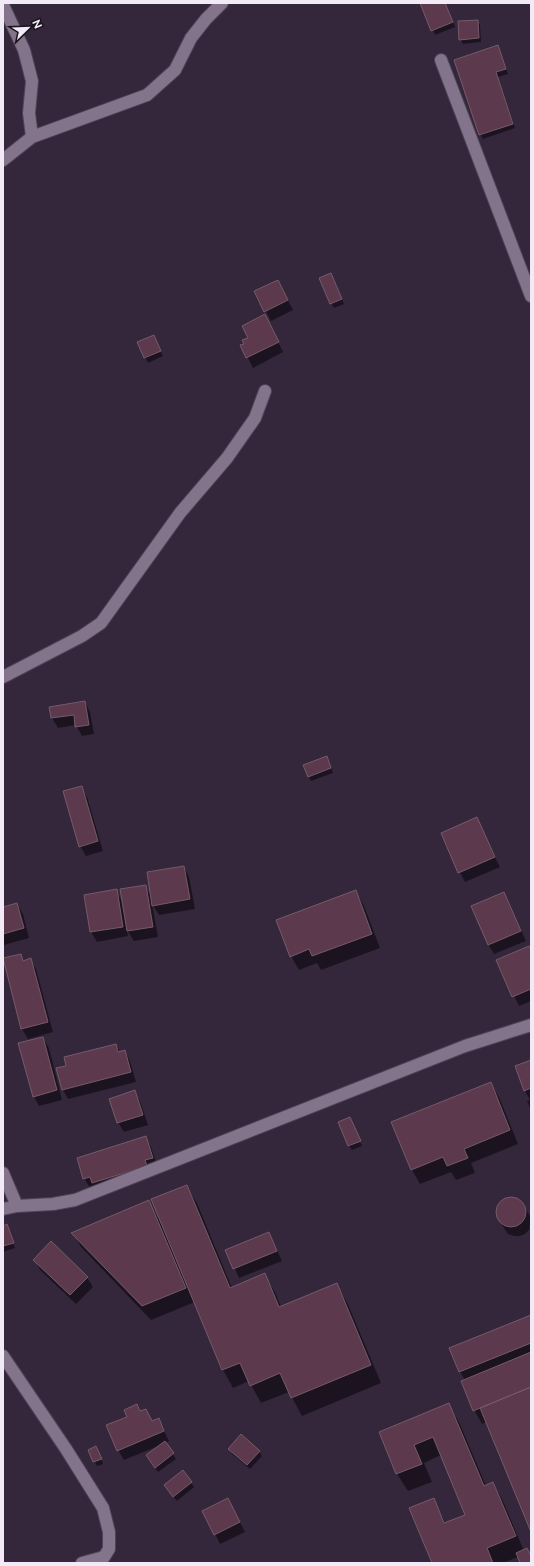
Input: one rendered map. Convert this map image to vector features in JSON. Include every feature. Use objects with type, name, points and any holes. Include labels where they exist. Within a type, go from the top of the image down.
[{"type":"street","points":[[3,160],[32,137],[147,95],[175,70],[192,38],[206,19],[222,3]]},
{"type":"street","points":[[3,5],[24,50],[32,81],[29,113],[32,137]]},
{"type":"street","points":[[441,60],[531,296]]},
{"type":"street","points":[[3,677],[82,636],[101,623],[180,513],[231,452],[255,418],[265,391]]},
{"type":"street","points":[[3,1209],[17,1206],[53,1204],[75,1200],[465,1046],[531,1026]]},
{"type":"street","points":[[3,1173],[17,1206]]},
{"type":"street","points":[[3,1356],[66,1449],[103,1508],[109,1532],[109,1549],[104,1557],[82,1563]]},
{"type":"building","points":[[420,3],[445,3],[453,22],[431,31]]},
{"type":"building","points":[[478,20],[479,38],[459,40],[458,21]]},
{"type":"building","points":[[498,45],[506,69],[496,72],[513,124],[479,135],[454,60]]},
{"type":"building","points":[[331,273],[342,299],[330,304],[319,278]]},
{"type":"building","points":[[278,280],[288,300],[264,312],[254,291]]},
{"type":"building","points":[[265,314],[279,342],[246,358],[240,345],[244,344],[242,340],[248,338],[242,326]]},
{"type":"building","points":[[154,335],[161,351],[144,358],[137,342]]},
{"type":"building","points":[[85,701],[89,725],[75,727],[74,715],[51,718],[49,707]]},
{"type":"building","points":[[327,756],[331,768],[308,777],[303,765]]},
{"type":"building","points":[[82,786],[98,841],[79,847],[63,791]]},
{"type":"building","points":[[477,817],[495,857],[458,873],[441,833]]},
{"type":"building","points":[[184,866],[190,899],[152,906],[147,872]]},
{"type":"building","points":[[146,885],[153,927],[127,931],[120,889]]},
{"type":"building","points":[[117,889],[123,927],[90,932],[84,895]]},
{"type":"building","points":[[356,890],[372,934],[312,956],[309,949],[290,957],[276,920]]},
{"type":"building","points":[[504,892],[521,931],[488,945],[471,906]]},
{"type":"building","points":[[17,903],[24,928],[3,934],[3,907]]},
{"type":"building","points":[[529,946],[531,950],[531,989],[512,997],[496,960]]},
{"type":"building","points":[[21,954],[23,961],[31,958],[48,1022],[21,1029],[3,958]]},
{"type":"building","points":[[43,1037],[57,1090],[33,1097],[18,1043]]},
{"type":"building","points":[[116,1044],[118,1052],[125,1050],[131,1072],[62,1090],[56,1068],[66,1066],[64,1057]]},
{"type":"building","points":[[531,1060],[531,1088],[524,1091],[515,1066]]},
{"type":"building","points":[[491,1082],[510,1130],[464,1149],[468,1158],[447,1166],[443,1157],[411,1170],[391,1122]]},
{"type":"building","points":[[135,1090],[143,1115],[117,1123],[109,1099]]},
{"type":"building","points":[[350,1117],[361,1141],[348,1146],[338,1122]]},
{"type":"building","points":[[146,1136],[153,1158],[145,1160],[147,1166],[92,1183],[90,1177],[83,1179],[77,1158]]},
{"type":"building","points":[[187,1185],[230,1288],[265,1273],[279,1307],[337,1283],[371,1365],[291,1398],[280,1373],[250,1386],[240,1363],[222,1370],[151,1199]]},
{"type":"building","points":[[511,1197],[522,1201],[526,1212],[522,1223],[511,1227],[500,1223],[496,1212],[500,1201]]},
{"type":"building","points":[[149,1200],[186,1288],[142,1306],[71,1233]]},
{"type":"building","points":[[7,1224],[14,1243],[3,1246],[3,1226]]},
{"type":"building","points":[[269,1232],[277,1251],[233,1269],[225,1250]]},
{"type":"building","points":[[51,1241],[88,1277],[70,1295],[33,1260]]},
{"type":"building","points":[[531,1315],[531,1343],[459,1372],[449,1348]]},
{"type":"building","points":[[531,1352],[531,1387],[473,1411],[461,1381]]},
{"type":"building","points":[[531,1387],[531,1532],[480,1408]]},
{"type":"building","points":[[449,1403],[484,1486],[493,1482],[516,1536],[487,1548],[493,1563],[432,1563],[409,1508],[434,1498],[444,1523],[465,1515],[433,1437],[414,1445],[422,1464],[396,1474],[379,1432]]},
{"type":"building","points":[[137,1404],[140,1411],[146,1409],[152,1421],[159,1418],[164,1431],[117,1451],[106,1425],[127,1417],[124,1410]]},
{"type":"building","points":[[241,1434],[260,1451],[247,1465],[228,1449]]},
{"type":"building","points":[[165,1441],[174,1453],[155,1468],[146,1455]]},
{"type":"building","points":[[96,1446],[102,1459],[93,1462],[88,1450]]},
{"type":"building","points":[[183,1470],[192,1482],[173,1497],[164,1485]]},
{"type":"building","points":[[228,1498],[240,1522],[214,1535],[202,1511]]},
{"type":"building","points":[[527,1548],[531,1556],[531,1563],[520,1563],[516,1553]]}]
